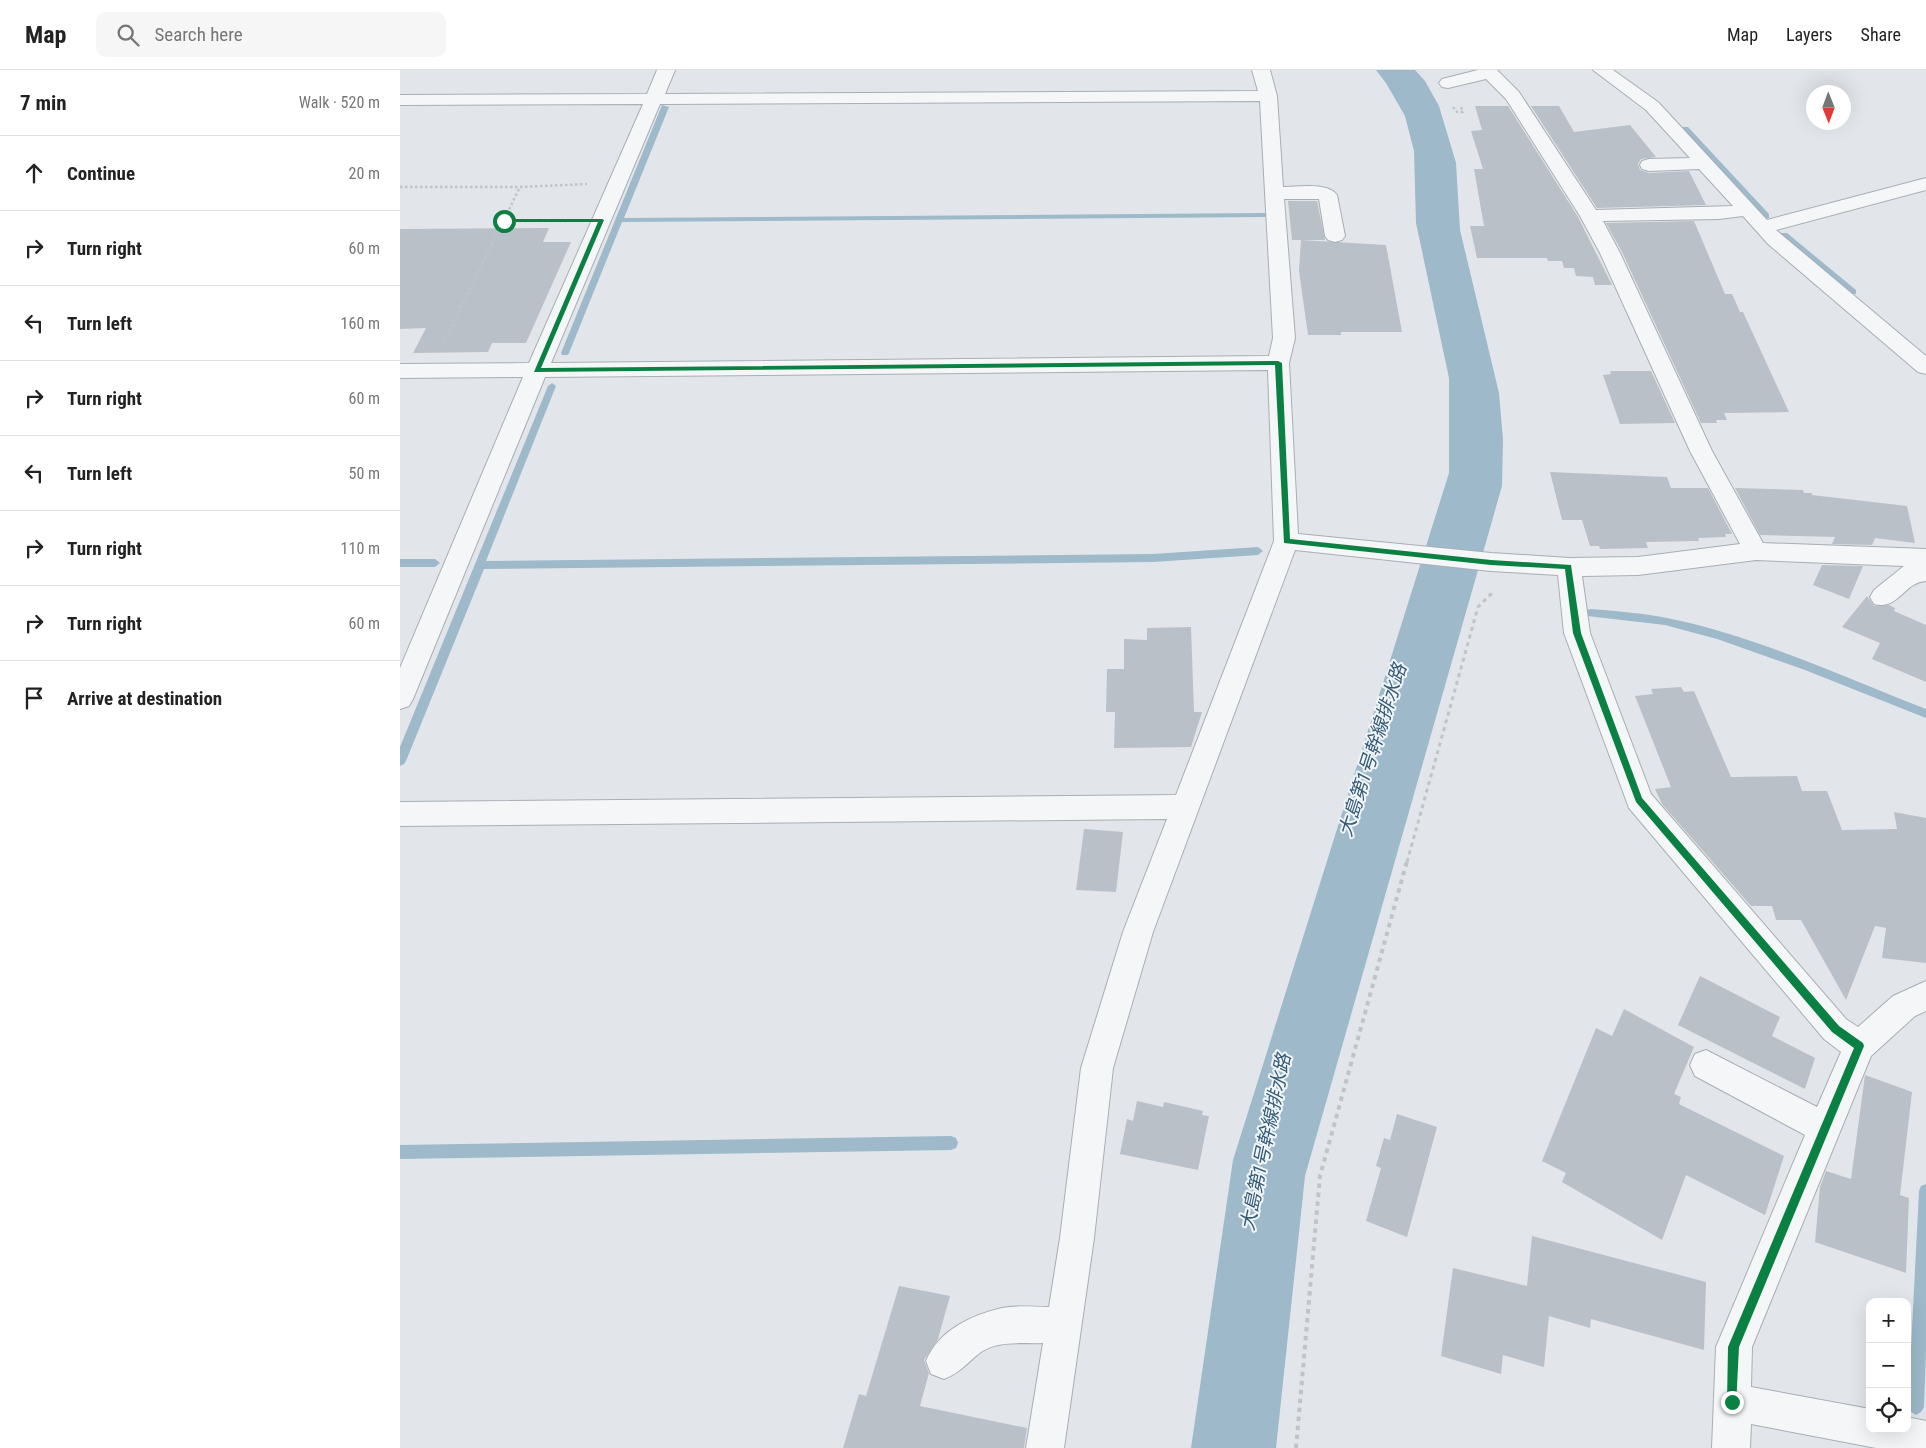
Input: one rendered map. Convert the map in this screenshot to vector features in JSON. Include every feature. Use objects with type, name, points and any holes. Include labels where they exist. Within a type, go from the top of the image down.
[{"type":"street","points":[[400,699],[537,370],[666,70]]},
{"type":"street","points":[[1045,1448],[1077,1238],[1096,1068],[1138,932],[1286,542],[1278,363],[1284,338],[1268,96],[1261,70]]},
{"type":"street","points":[[1602,70],[1652,106],[1775,240],[1926,367]]},
{"type":"street","points":[[1448,83],[1489,71],[1513,96],[1590,216],[1614,261],[1701,451],[1756,551]]},
{"type":"street","points":[[400,100],[1268,96]]},
{"type":"street","points":[[1649,164],[1704,163]]},
{"type":"street","points":[[1764,227],[1926,184]]},
{"type":"street","points":[[1275,193],[1322,193],[1328,195],[1335,236]]},
{"type":"street","points":[[1590,216],[1719,213],[1748,210]]},
{"type":"street","points":[[400,371],[1278,363]]},
{"type":"street","points":[[1286,542],[1496,562],[1569,566],[1638,566],[1756,551],[1926,558]]},
{"type":"street","points":[[1569,566],[1577,633],[1638,800],[1836,1029],[1859,1046]]},
{"type":"street","points":[[1883,597],[1910,573],[1926,572]]},
{"type":"street","points":[[400,814],[1184,808]]},
{"type":"street","points":[[1731,1448],[1734,1347],[1859,1046],[1904,1006],[1926,995]]},
{"type":"street","points":[[1706,1065],[1825,1128]]},
{"type":"street","points":[[944,1361],[972,1336],[1003,1326],[1064,1325]]},
{"type":"street","points":[[1732,1402],[1866,1427]]},
{"type":"street","points":[[1894,1433],[1926,1440]]},
{"type":"path","points":[[400,187],[520,187],[587,184]]},
{"type":"path","points":[[430,371],[520,187]]},
{"type":"path","points":[[504,221],[602,220]]},
{"type":"path","points":[[1296,1448],[1320,1176],[1478,607],[1496,590],[1496,562]]},
{"type":"water","name":"大島第1号幹線排水路","points":[[1376,70],[1415,70],[1425,81],[1439,106],[1456,163],[1460,230],[1499,393],[1503,440],[1502,486],[1305,1176],[1276,1448],[1191,1448],[1233,1160],[1449,473],[1449,378],[1416,223],[1414,151],[1405,116],[1386,83]]},
{"type":"building","points":[[1475,106],[1508,106],[1578,217],[1612,285],[1595,285],[1593,277],[1576,276],[1574,268],[1564,268],[1562,261],[1548,261],[1547,258],[1477,258],[1470,226],[1484,226],[1474,169],[1483,169],[1471,131],[1482,130]]},
{"type":"building","points":[[1531,106],[1559,106],[1574,132],[1630,125],[1656,157],[1641,159],[1638,164],[1640,170],[1649,173],[1689,171],[1706,205],[1597,208]]},
{"type":"building","points":[[1288,201],[1317,201],[1325,240],[1292,240]]},
{"type":"building","points":[[1694,221],[1725,294],[1732,294],[1740,312],[1743,312],[1789,412],[1724,413],[1727,420],[1716,420],[1717,423],[1701,423],[1622,252],[1606,223]]},
{"type":"building","points":[[549,228],[543,242],[571,242],[526,343],[492,343],[488,352],[413,353],[426,328],[400,329],[400,229]]},
{"type":"building","points":[[1301,240],[1386,245],[1402,332],[1341,332],[1341,335],[1308,335],[1299,271]]},
{"type":"building","points":[[1610,371],[1651,371],[1675,423],[1620,424],[1603,375],[1611,374]]},
{"type":"building","points":[[1550,472],[1667,477],[1671,488],[1708,488],[1732,534],[1725,534],[1726,537],[1698,538],[1699,541],[1646,542],[1648,548],[1600,549],[1599,546],[1590,546],[1582,520],[1562,520]]},
{"type":"building","points":[[1735,488],[1803,490],[1804,493],[1812,493],[1812,495],[1907,506],[1915,543],[1875,538],[1872,545],[1832,544],[1835,537],[1760,535]]},
{"type":"building","points":[[1822,565],[1863,566],[1849,599],[1813,585]]},
{"type":"building","points":[[1867,596],[1874,606],[1889,605],[1895,608],[1894,611],[1926,625],[1926,682],[1872,659],[1880,643],[1842,627]]},
{"type":"building","points":[[1191,627],[1194,712],[1202,712],[1191,747],[1114,748],[1115,712],[1106,712],[1107,669],[1124,669],[1124,639],[1147,640],[1147,628]]},
{"type":"building","points":[[1681,687],[1684,692],[1694,691],[1731,777],[1797,776],[1802,791],[1827,791],[1842,830],[1897,829],[1894,812],[1926,818],[1926,963],[1882,958],[1886,928],[1875,926],[1846,1000],[1801,920],[1776,920],[1772,906],[1751,906],[1662,804],[1655,789],[1671,787],[1635,696],[1653,694],[1651,689]]},
{"type":"building","points":[[1084,829],[1123,832],[1116,892],[1076,890]]},
{"type":"building","points":[[1700,976],[1780,1017],[1772,1036],[1815,1058],[1805,1089],[1678,1025]]},
{"type":"building","points":[[1624,1009],[1694,1047],[1674,1094],[1681,1097],[1679,1104],[1784,1156],[1765,1215],[1686,1175],[1662,1240],[1562,1182],[1566,1173],[1542,1161],[1596,1028],[1612,1036]]},
{"type":"building","points":[[1865,1075],[1912,1092],[1900,1195],[1909,1198],[1906,1273],[1815,1242],[1820,1187],[1826,1171],[1851,1179]]},
{"type":"building","points":[[1137,1101],[1163,1107],[1164,1102],[1203,1111],[1202,1115],[1209,1116],[1198,1170],[1120,1154],[1127,1119],[1133,1121]]},
{"type":"building","points":[[1397,1114],[1437,1127],[1407,1237],[1366,1221],[1381,1168],[1376,1166],[1384,1138],[1390,1140]]},
{"type":"building","points":[[1532,1236],[1706,1282],[1704,1350],[1591,1319],[1590,1328],[1549,1316],[1544,1367],[1503,1355],[1501,1374],[1441,1356],[1453,1268],[1527,1286]]},
{"type":"building","points":[[899,1286],[950,1296],[938,1339],[924,1360],[929,1373],[920,1406],[1027,1428],[1024,1448],[843,1448],[859,1394],[866,1396]]},
{"type":"waterway","points":[[619,220],[665,107]]},
{"type":"waterway","points":[[1685,129],[1766,216]]},
{"type":"waterway","points":[[619,220],[1265,215]]},
{"type":"waterway","points":[[565,353],[619,220]]},
{"type":"waterway","points":[[1784,235],[1853,292]]},
{"type":"waterway","points":[[480,565],[552,386]]},
{"type":"waterway","points":[[480,565],[1153,558],[1258,551]]},
{"type":"waterway","points":[[400,563],[435,563]]},
{"type":"waterway","points":[[400,761],[480,565]]},
{"type":"waterway","points":[[1591,613],[1665,621],[1719,636],[1809,668],[1926,714]]},
{"type":"waterway","points":[[400,1152],[951,1143]]},
{"type":"waterway","points":[[1916,1407],[1926,1191]]},
{"type":"route","points":[[504,221],[602,220],[537,370],[1278,363],[1286,542],[1491,562],[1569,566],[1577,633],[1638,800],[1836,1029],[1859,1046],[1734,1347],[1732,1402]]}]
